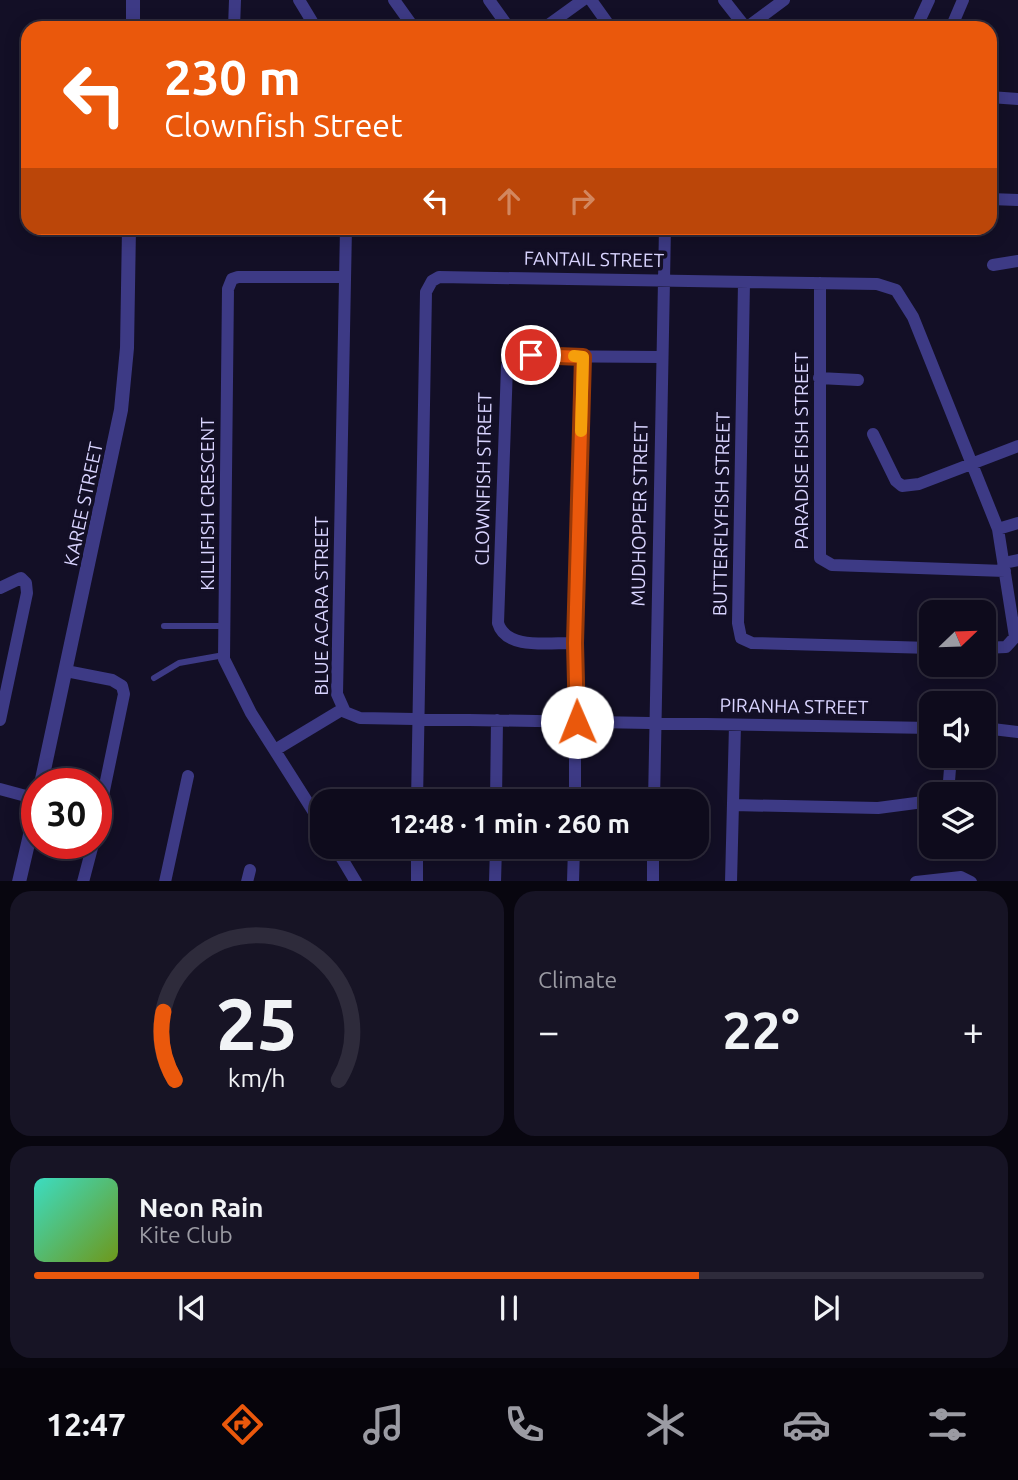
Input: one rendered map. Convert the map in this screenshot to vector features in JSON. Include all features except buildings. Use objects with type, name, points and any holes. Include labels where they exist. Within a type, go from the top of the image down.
[{"type":"street","points":[[133,21],[134,0]]},
{"type":"street","points":[[234,21],[235,0]]},
{"type":"street","points":[[299,0],[312,21]]},
{"type":"street","points":[[394,0],[409,21]]},
{"type":"street","points":[[489,0],[504,21]]},
{"type":"street","points":[[554,21],[583,0]]},
{"type":"street","points":[[592,0],[606,21]]},
{"type":"street","points":[[724,0],[740,21]]},
{"type":"street","points":[[756,21],[784,0]]},
{"type":"street","points":[[919,21],[929,0]]},
{"type":"street","points":[[954,21],[963,0]]},
{"type":"street","points":[[997,98],[1018,99]]},
{"type":"street","points":[[997,200],[1018,200]]},
{"type":"street","name":"KAREE STREET","points":[[45,768],[123,400],[129,235]]},
{"type":"street","name":"BLUE ACARA STREET","points":[[346,235],[337,694],[343,709],[355,718],[656,723]]},
{"type":"street","name":"MUDHOPPER STREET","points":[[654,789],[665,235]]},
{"type":"street","points":[[993,265],[1018,261]]},
{"type":"street","name":"KILLIFISH CRESCENT","points":[[310,806],[251,713],[226,667],[224,655],[229,285],[232,279],[243,277],[345,276]]},
{"type":"street","name":"FANTAIL STREET","points":[[417,789],[428,286],[436,279],[447,276],[877,284],[891,287],[901,295],[913,317],[998,529],[1014,642]]},
{"type":"street","name":"BUTTERFLYFISH STREET","points":[[744,282],[738,623],[741,638],[752,643],[919,648]]},
{"type":"street","name":"PARADISE FISH STREET","points":[[820,283],[818,553],[823,561],[840,565],[1005,567]]},
{"type":"street","name":"CLOWNFISH STREET","points":[[575,643],[517,641],[508,638],[499,628],[505,376],[512,359],[521,356],[661,357]]},
{"type":"street","points":[[575,789],[575,643],[583,357]]},
{"type":"street","points":[[819,378],[858,380]]},
{"type":"street","points":[[873,434],[896,481],[902,486],[919,484],[1018,446]]},
{"type":"street","points":[[998,529],[1018,523]]},
{"type":"street","points":[[1005,567],[1018,560]]},
{"type":"street","points":[[0,587],[20,578],[26,583],[27,593],[0,720]]},
{"type":"street","points":[[996,646],[1014,642]]},
{"type":"street","points":[[66,670],[111,680],[121,685],[124,694],[109,768]]},
{"type":"street","points":[[275,750],[343,709]]},
{"type":"street","points":[[496,789],[497,720]]},
{"type":"street","name":"PIRANHA STREET","points":[[656,723],[919,728]]},
{"type":"street","points":[[731,881],[735,725]]},
{"type":"street","points":[[996,729],[1018,732]]},
{"type":"street","points":[[165,881],[188,776]]},
{"type":"street","points":[[0,789],[21,795]]},
{"type":"street","points":[[733,804],[877,808],[919,803]]},
{"type":"street","points":[[19,881],[24,859]]},
{"type":"street","points":[[83,881],[89,859]]},
{"type":"street","points":[[342,859],[356,881]]},
{"type":"street","points":[[417,859],[417,881]]},
{"type":"street","points":[[495,881],[496,859]]},
{"type":"street","points":[[573,881],[574,859]]},
{"type":"street","points":[[653,859],[653,881]]},
{"type":"street","points":[[916,881],[961,877],[971,881]]},
{"type":"lane","points":[[164,626],[225,626]]},
{"type":"lane","points":[[153,678],[179,663],[224,655]]},
{"type":"slow traffic","points":[[574,356],[583,357],[581,431]]},
{"type":"route","points":[[531,355],[583,357],[575,643],[577,722]]}]
